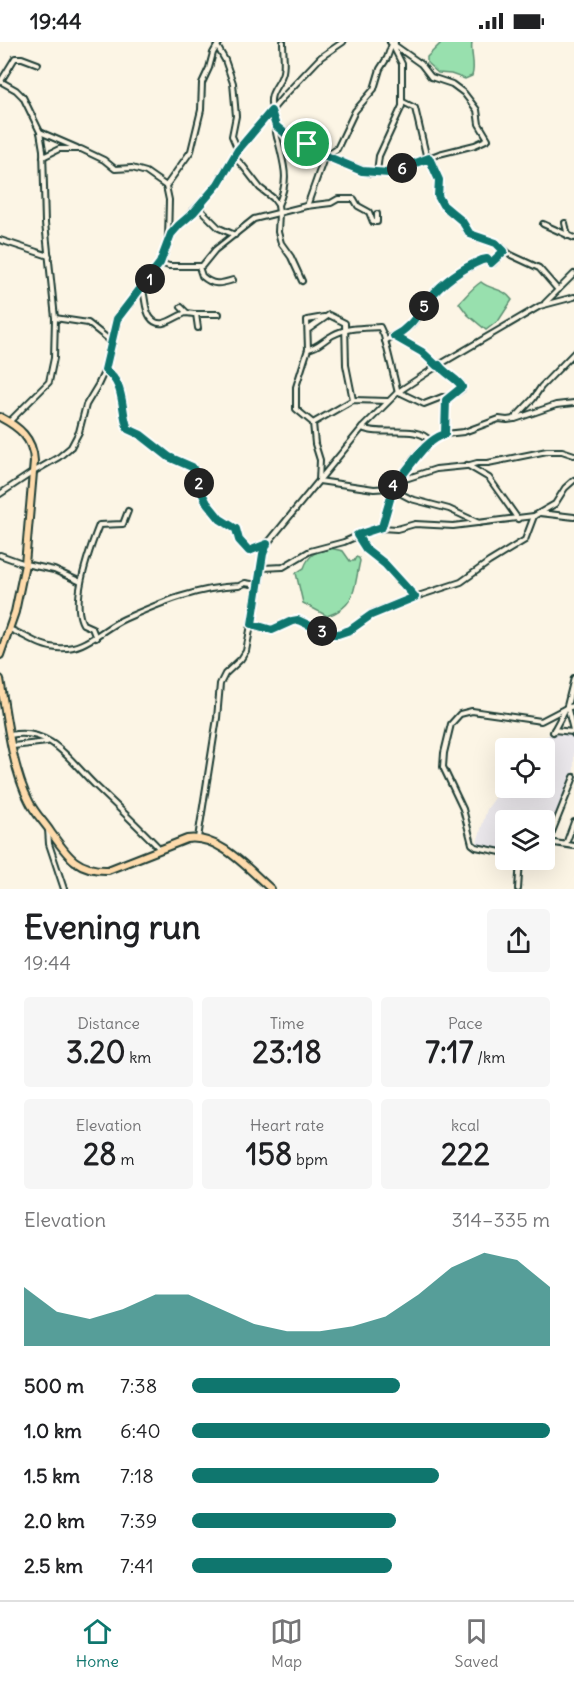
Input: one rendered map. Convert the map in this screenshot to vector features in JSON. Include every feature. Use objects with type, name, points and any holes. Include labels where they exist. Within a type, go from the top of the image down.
[{"type":"main road","points":[[0,417],[21,431],[30,441],[34,454],[25,564],[15,612],[0,655]]},
{"type":"main road","points":[[0,678],[12,746],[25,793],[64,852],[75,863],[96,870],[108,870],[187,839],[198,838],[229,853],[271,889]]},
{"type":"street","points":[[283,42],[283,71],[270,102],[276,126],[275,133],[286,167],[285,182],[278,205],[278,232],[281,243],[302,281]]},
{"type":"street","points":[[0,494],[33,471],[59,458],[72,447],[79,432],[86,405],[105,370],[117,319],[160,263],[168,240],[218,184],[238,150],[272,110],[315,63],[343,42]]},
{"type":"street","points":[[276,126],[292,139],[310,145],[326,156],[362,171],[377,172],[392,172],[428,158],[476,146],[488,139],[479,124],[477,110],[464,93],[452,84],[431,76],[421,64],[393,43]]},
{"type":"street","points":[[377,172],[380,154],[403,102],[402,64],[393,43]]},
{"type":"street","points":[[306,206],[322,161],[337,149],[355,111],[374,89],[380,69],[393,43]]},
{"type":"street","points":[[218,44],[233,80],[236,116],[232,135],[238,150]]},
{"type":"street","points":[[166,186],[191,151],[201,110],[202,83],[218,44]]},
{"type":"street","points":[[9,422],[49,382],[54,358],[55,318],[45,223],[40,132],[23,98],[16,90],[0,81],[15,58],[20,57],[38,64]]},
{"type":"street","points":[[403,102],[415,108],[428,158],[439,180],[438,196],[443,205],[462,221],[470,234],[496,243],[504,251],[539,268],[558,290]]},
{"type":"street","points":[[40,132],[104,160],[115,169],[132,168],[146,172],[166,186],[169,200],[168,240]]},
{"type":"street","points":[[43,157],[59,149],[81,149]]},
{"type":"street","points":[[234,157],[278,205]]},
{"type":"street","points":[[160,263],[169,266],[200,267],[215,250],[252,220],[306,206],[331,203],[338,198],[353,199],[358,206],[369,212],[372,221],[378,222],[377,214]]},
{"type":"street","points":[[198,207],[219,228],[236,235]]},
{"type":"street","points":[[565,223],[568,236]]},
{"type":"street","points":[[543,224],[574,238]]},
{"type":"street","points":[[0,240],[49,256]]},
{"type":"street","points":[[385,341],[411,325],[430,298],[453,276],[482,260],[487,259],[491,263],[494,262],[504,251]]},
{"type":"street","points":[[200,267],[202,276],[212,283],[219,285],[233,280]]},
{"type":"street","points":[[198,838],[217,718],[220,684],[225,674],[244,656],[252,624],[263,554],[267,544],[362,429],[398,392],[438,365],[540,306],[574,274]]},
{"type":"street","points":[[142,288],[149,315],[154,321],[169,322],[187,313],[219,314]]},
{"type":"street","points":[[540,306],[574,297]]},
{"type":"street","points":[[181,307],[187,313]]},
{"type":"street","points":[[196,314],[198,328]]},
{"type":"street","points":[[319,481],[320,460],[315,444],[313,423],[298,412],[295,403],[297,381],[308,349],[306,339],[309,329],[308,319],[330,315],[346,325],[344,330],[346,365],[353,400]]},
{"type":"street","points":[[309,329],[324,317]]},
{"type":"street","points":[[55,318],[88,323],[112,342]]},
{"type":"street","points":[[308,349],[320,345],[333,334],[344,330],[380,327],[398,392]]},
{"type":"street","points":[[394,336],[422,352],[462,386],[461,390],[448,398],[446,402],[445,434]]},
{"type":"street","points":[[514,419],[574,353]]},
{"type":"street","points":[[105,370],[112,375],[119,386],[127,427],[160,450],[195,470],[204,499],[217,517],[236,529],[239,540],[246,549],[249,551],[267,544]]},
{"type":"street","points":[[398,392],[424,404],[442,397],[448,398]]},
{"type":"street","points":[[313,423],[353,400],[389,401]]},
{"type":"street","points":[[381,528],[392,488],[430,441],[445,434],[464,432],[499,418],[514,419],[556,405],[574,403]]},
{"type":"street","points":[[362,429],[387,433],[414,432],[424,435],[430,441]]},
{"type":"street","points":[[399,481],[432,469],[548,451],[562,451],[574,455]]},
{"type":"street","points":[[467,465],[489,478],[518,519]]},
{"type":"street","points":[[262,568],[283,567],[310,551],[381,528],[397,529],[415,524],[453,526],[534,516],[555,504],[565,488],[574,480]]},
{"type":"street","points":[[319,481],[370,489],[392,488],[411,499],[449,509],[479,523]]},
{"type":"street","points":[[96,638],[95,631],[82,624],[79,617],[81,582],[99,525],[123,524],[128,511]]},
{"type":"street","points":[[540,513],[574,517]]},
{"type":"street","points":[[252,624],[272,630],[298,620],[328,634],[350,630],[371,615],[461,582],[521,543],[528,536],[534,516]]},
{"type":"street","points":[[357,535],[366,549],[385,564],[415,597]]},
{"type":"street","points":[[0,555],[25,564],[54,570],[81,582]]},
{"type":"street","points":[[9,629],[55,648],[79,646],[96,638],[122,620],[177,597],[245,583],[258,585]]},
{"type":"street","points":[[567,707],[574,733],[554,731],[567,707],[574,678]]},
{"type":"street","points":[[495,851],[476,848],[472,844],[465,815],[443,767],[451,724],[460,714],[472,711],[541,721],[567,707],[574,706]]},
{"type":"street","points":[[10,735],[26,734],[49,742],[70,757],[95,786],[160,850]]},
{"type":"street","points":[[12,746],[49,742]]},
{"type":"street","points":[[555,823],[574,777]]},
{"type":"street","points":[[566,844],[574,822]]},
{"type":"street","points":[[48,828],[49,844],[64,889]]},
{"type":"street","points":[[555,843],[574,846]]},
{"type":"street","points":[[518,889],[519,870]]},
{"type":"shaded area","points":[[558,731],[574,735],[574,770],[555,817],[555,810],[495,810],[495,849],[476,846],[487,809],[495,798],[555,798],[555,738],[544,737]]},
{"type":"green space","points":[[442,42],[472,42],[472,76],[465,79],[451,74],[438,73],[427,63],[427,57]]},
{"type":"green space","points":[[481,282],[505,293],[512,300],[499,320],[486,330],[468,315],[459,303]]},
{"type":"green space","points":[[330,548],[343,551],[350,561],[354,561],[356,557],[360,561],[355,587],[349,601],[337,612],[327,616],[303,603],[296,573],[304,568],[313,554]]},
{"type":"route","points":[[271,111],[276,126],[280,130],[292,139],[307,144],[326,156],[370,173],[392,172],[429,158],[439,180],[438,196],[443,205],[462,221],[466,231],[481,239],[496,243],[504,251],[494,262],[490,263],[487,259],[478,261],[453,276],[430,298],[411,325],[394,336],[429,357],[462,387],[446,400],[445,434],[430,441],[406,468],[399,481],[390,488],[393,489],[382,527],[357,535],[366,549],[385,564],[415,597],[371,615],[350,630],[334,635],[298,620],[272,630],[252,624],[263,554],[267,544],[249,551],[246,549],[239,540],[236,529],[220,519],[204,499],[192,467],[169,457],[141,435],[128,429],[119,386],[115,378],[105,370],[117,319],[156,270],[171,234],[218,184],[238,150],[271,111]]}]
